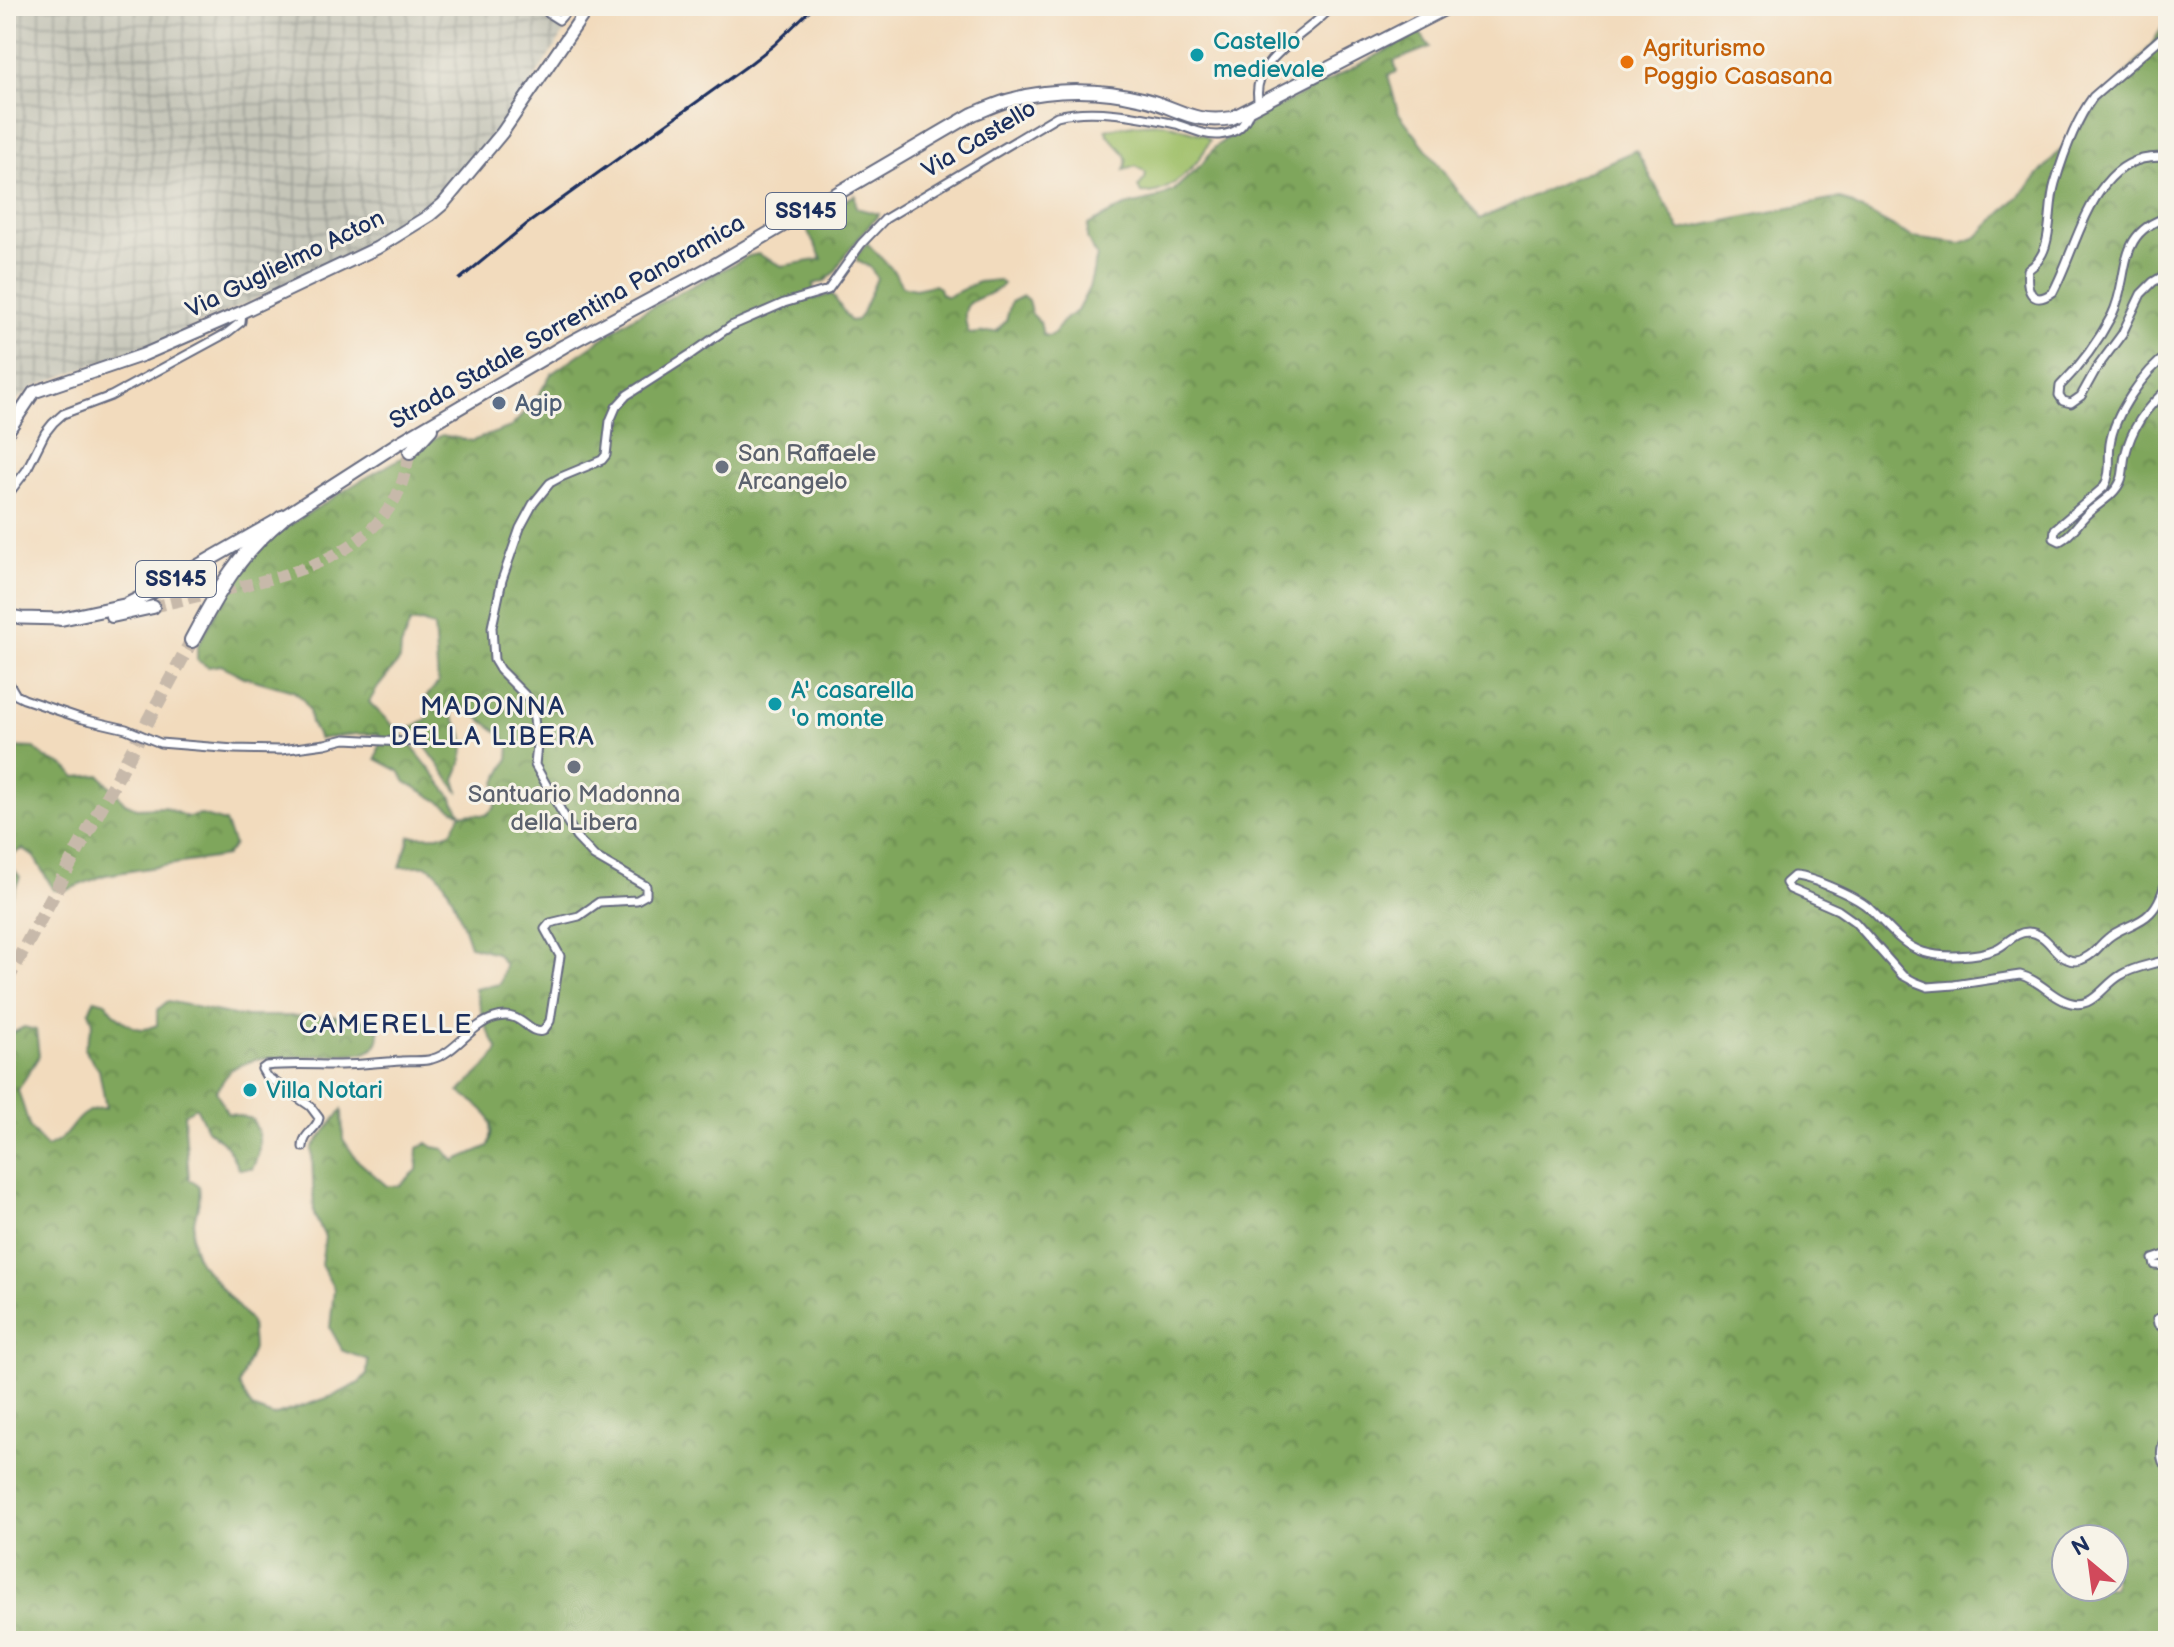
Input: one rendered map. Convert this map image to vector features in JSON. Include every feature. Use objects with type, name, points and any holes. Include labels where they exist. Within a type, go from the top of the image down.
[{"type":"highway","points":[[192,640],[233,567],[254,542],[282,518]]},
{"type":"main road","name":"Strada Statale Sorrentina Panoramica","points":[[282,518],[445,415],[564,346],[715,265],[973,114],[1012,99],[1053,91],[1097,92],[1144,99],[1201,119],[1215,121],[1232,118],[1450,6]]},
{"type":"main road","name":"SS145","points":[[410,452],[445,415]]},
{"type":"main road","name":"SS145","points":[[61,619],[105,610],[143,597],[282,518]]},
{"type":"main road","name":"SS145","points":[[61,619],[97,618],[153,607]]},
{"type":"street","points":[[547,6],[548,13],[559,20],[569,9],[579,21]]},
{"type":"street","name":"Via Guglielmo Acton","points":[[6,434],[34,392],[143,355],[242,312],[377,248],[430,215],[443,204],[502,133],[589,6]]},
{"type":"street","points":[[1255,106],[1258,84],[1273,58],[1332,6]]},
{"type":"street","points":[[2168,32],[2093,97],[2083,110],[2054,186],[2046,244],[2037,264],[2028,270],[2026,285],[2030,293],[2036,298],[2044,298],[2053,292],[2093,202],[2110,176],[2135,160],[2151,156],[2168,158]]},
{"type":"street","name":"Via Castello","points":[[303,1147],[307,1133],[315,1127],[319,1118],[310,1106],[266,1076],[262,1069],[266,1066],[359,1065],[432,1059],[493,1018],[513,1016],[524,1021],[532,1030],[543,1031],[550,1021],[560,956],[545,929],[550,923],[579,916],[599,902],[637,900],[646,895],[646,886],[594,856],[576,837],[535,765],[537,745],[529,699],[494,660],[492,627],[502,580],[520,528],[533,504],[550,483],[602,460],[606,455],[610,421],[616,407],[627,395],[731,326],[784,303],[828,290],[861,244],[885,219],[1057,116],[1074,112],[1130,115],[1211,135],[1236,131],[1246,122],[1255,106]]},
{"type":"street","points":[[2168,217],[2147,228],[2131,246],[2124,261],[2113,314],[2060,386],[2059,395],[2063,401],[2071,403],[2081,396],[2122,334],[2141,294],[2168,273]]},
{"type":"street","points":[[6,497],[26,471],[45,433],[63,414],[111,396],[227,333],[241,322],[242,312]]},
{"type":"street","points":[[2168,355],[2156,363],[2128,401],[2110,442],[2109,478],[2104,487],[2055,529],[2054,538],[2060,541],[2073,533],[2084,516],[2116,488],[2123,478],[2124,459],[2138,422],[2168,389]]},
{"type":"street","name":"SS145","points":[[6,615],[61,619]]},
{"type":"street","points":[[6,678],[16,695],[24,699],[83,719],[126,729],[160,743],[281,750],[345,739],[413,741]]},
{"type":"street","points":[[2168,875],[2165,890],[2151,913],[2108,937],[2096,951],[2077,961],[2065,959],[2052,944],[2029,932],[2008,940],[1996,949],[1974,954],[1922,952],[1903,942],[1870,908],[1845,893],[1804,876],[1794,876],[1786,883],[1790,889],[1846,915],[1902,975],[1928,987],[2020,975],[2028,976],[2064,1001],[2090,1002],[2121,974],[2168,959]]},
{"type":"street","points":[[2168,1254],[2153,1259],[2155,1265],[2168,1266]]},
{"type":"street","points":[[2168,1314],[2157,1319],[2162,1327],[2168,1326]]},
{"type":"street","points":[[2168,1349],[2164,1352],[2168,1357]]},
{"type":"street","points":[[2168,1432],[2161,1457],[2163,1462],[2168,1463]]},
{"type":"shaded area","points":[[6,6],[537,6],[534,10],[565,32],[514,109],[439,202],[413,220],[248,303],[172,336],[34,387],[6,404]]},
{"type":"green space","points":[[2168,18],[2168,1641],[6,1641],[6,1032],[13,1033],[24,1027],[36,1030],[39,1056],[18,1090],[30,1128],[46,1147],[63,1137],[85,1113],[106,1108],[99,1070],[84,1049],[93,1023],[89,1011],[95,999],[106,1002],[127,1024],[144,1029],[157,1025],[157,1010],[168,1001],[238,1016],[347,1016],[378,1024],[378,1042],[365,1053],[256,1059],[231,1069],[216,1091],[227,1113],[252,1119],[255,1125],[259,1144],[252,1169],[239,1169],[227,1146],[207,1129],[196,1107],[184,1114],[189,1179],[199,1186],[200,1193],[192,1230],[193,1247],[199,1262],[251,1322],[253,1348],[239,1385],[252,1408],[273,1416],[336,1395],[359,1383],[367,1373],[368,1360],[343,1351],[330,1328],[334,1289],[321,1265],[325,1237],[314,1215],[312,1148],[342,1110],[343,1139],[357,1160],[387,1186],[399,1186],[417,1170],[418,1148],[427,1143],[444,1149],[454,1161],[489,1146],[490,1120],[481,1108],[459,1092],[498,1050],[486,1027],[475,989],[500,984],[505,965],[496,953],[470,946],[448,888],[434,870],[426,866],[400,867],[410,836],[439,836],[451,832],[461,814],[406,782],[399,771],[376,759],[379,734],[319,739],[309,710],[303,699],[293,691],[244,677],[221,665],[208,667],[197,660],[197,647],[221,603],[269,538],[355,484],[442,435],[472,441],[511,427],[534,403],[551,374],[633,317],[749,256],[758,254],[782,266],[822,259],[804,224],[855,195],[856,208],[879,214],[844,256],[836,271],[825,281],[813,284],[815,299],[832,294],[850,321],[857,320],[877,278],[870,267],[857,261],[857,255],[867,243],[893,270],[902,286],[915,289],[934,285],[947,297],[978,282],[998,280],[1003,284],[969,304],[965,310],[965,320],[969,334],[997,331],[1006,321],[1011,302],[1023,296],[1028,300],[1031,313],[1040,322],[1043,335],[1049,336],[1077,311],[1089,288],[1097,256],[1087,239],[1088,225],[1125,206],[1173,191],[1215,147],[1262,115],[1420,33],[1430,47],[1394,61],[1397,72],[1388,75],[1398,112],[1480,219],[1636,150],[1680,230],[1840,198],[1912,237],[1961,243],[1977,237],[2028,187],[2150,47]],"holes":[[[422,622],[434,627],[438,683],[426,697],[428,718],[410,731],[420,739],[459,793],[455,779],[462,760],[464,740],[451,711],[461,705],[502,735],[509,746],[508,760],[496,782],[495,807],[486,815],[461,814],[451,796],[405,738],[369,702],[400,660],[401,647],[410,623]]]},
{"type":"green space","points":[[1163,123],[1204,135],[1210,140],[1191,169],[1173,184],[1152,193],[1141,193],[1138,187],[1146,173],[1136,166],[1124,170],[1124,153],[1105,129]]},
{"type":"green space","points":[[6,747],[35,748],[75,777],[100,775],[125,803],[136,808],[164,807],[187,817],[201,815],[225,822],[234,845],[226,856],[105,875],[67,890],[54,890],[34,857],[23,849],[11,855],[12,867],[20,877],[6,910]]},
{"type":"tunnel","points":[[153,607],[282,575],[346,548],[365,535],[395,499],[410,452]]},
{"type":"tunnel","points":[[6,982],[192,640]]},
{"type":"railway","points":[[460,279],[527,224],[747,66],[814,6]]},
{"type":"place","name":"Castello medievale","points":[[1197,55]]},
{"type":"place","name":"Agriturismo Poggio Casasana","points":[[1627,62]]},
{"type":"place","name":"Agip","points":[[499,403]]},
{"type":"place","name":"San Raffaele Arcangelo","points":[[722,467]]},
{"type":"place","name":"A' casarella 'o monte","points":[[775,704]]},
{"type":"place","name":"Santuario Madonna della Libera","points":[[574,767]]},
{"type":"place","name":"Villa Notari","points":[[250,1090]]},
{"type":"district","name":"MADONNA DELLA LIBERA","points":[[493,722]]},
{"type":"district","name":"CAMERELLE","points":[[386,1025]]}]
